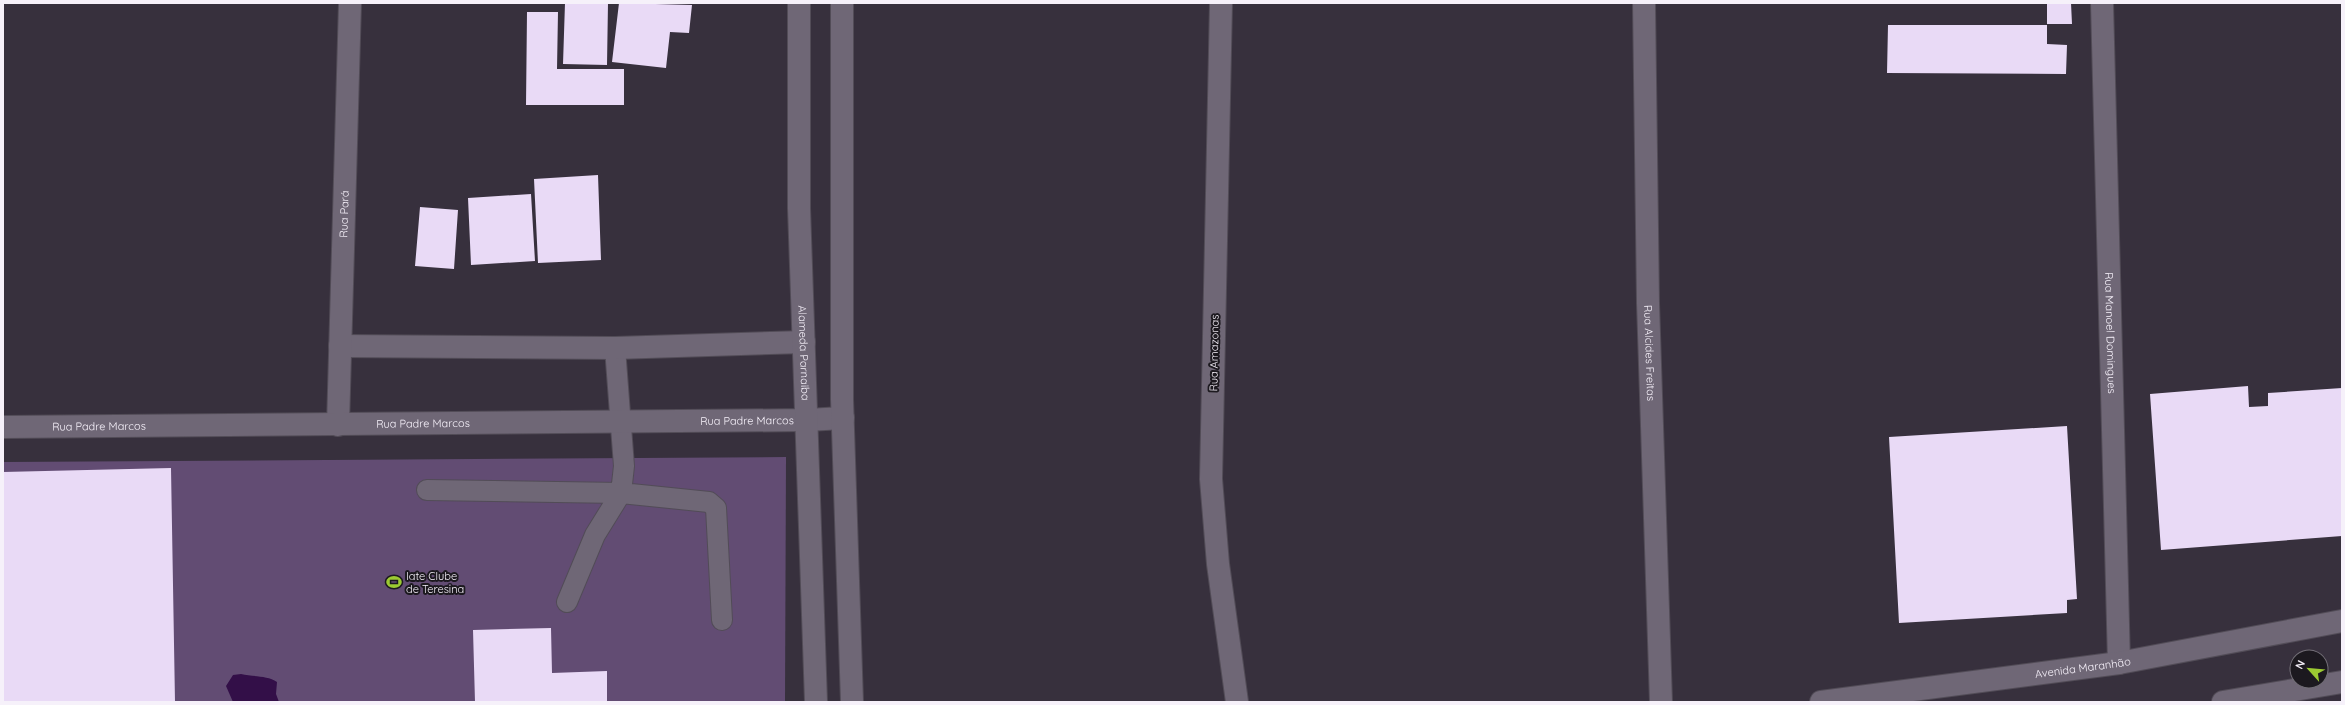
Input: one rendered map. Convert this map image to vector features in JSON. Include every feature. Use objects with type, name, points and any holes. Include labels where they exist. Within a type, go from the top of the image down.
[{"type":"street","name":"Rua Pará","points":[[338,425],[350,3]]},
{"type":"street","name":"Alameda Parnaiba","points":[[799,3],[799,208],[816,702]]},
{"type":"street","points":[[842,3],[843,418],[852,702]]},
{"type":"street","name":"Rua Amazonas","points":[[1221,3],[1211,479],[1218,564],[1237,702]]},
{"type":"street","name":"Rua Alcides Freitas","points":[[1644,3],[1648,303],[1661,702]]},
{"type":"street","name":"Rua Manoel Domingues","points":[[2102,3],[2118,663]]},
{"type":"street","points":[[340,346],[615,348],[804,342]]},
{"type":"street","name":"Rua Padre Marcos","points":[[3,427],[807,420],[843,418]]},
{"type":"street","name":"Avenida Maranhão","points":[[1821,702],[2118,663],[2342,621]]},
{"type":"street","points":[[2223,702],[2342,682]]},
{"type":"lane","points":[[567,602],[595,535],[621,493],[624,466],[619,421],[615,348]]},
{"type":"lane","points":[[427,490],[621,493],[709,502],[716,508],[722,620]]},
{"type":"shaded area","name":"Iate Clube de Teresina","points":[[786,457],[785,702],[3,702],[3,462]]},
{"type":"shaded area","points":[[241,674],[264,677],[277,682],[276,694],[279,702],[233,702],[226,686],[233,675]]},
{"type":"building","points":[[565,3],[608,3],[607,65],[563,64]]},
{"type":"building","points":[[619,3],[692,5],[689,33],[670,32],[666,68],[612,62]]},
{"type":"building","points":[[2047,3],[2071,3],[2072,24],[2047,24]]},
{"type":"building","points":[[527,12],[558,12],[557,69],[624,69],[624,105],[526,105]]},
{"type":"building","points":[[1888,25],[2047,25],[2047,44],[2067,45],[2066,74],[1887,73]]},
{"type":"building","points":[[598,175],[601,260],[538,263],[534,179]]},
{"type":"building","points":[[531,194],[535,261],[471,265],[468,198]]},
{"type":"building","points":[[420,207],[458,210],[454,269],[415,266]]},
{"type":"building","points":[[2248,386],[2249,407],[2268,406],[2268,393],[2342,388],[2342,536],[2161,550],[2150,394]]},
{"type":"building","points":[[2067,426],[2077,599],[2067,600],[2067,613],[1899,623],[1889,437]]},
{"type":"building","points":[[171,468],[175,702],[3,702],[3,472]]},
{"type":"building","points":[[551,628],[552,673],[607,671],[607,702],[475,702],[473,630]]},
{"type":"place","name":"Iate Clube de Teresina","points":[[394,582]]}]
